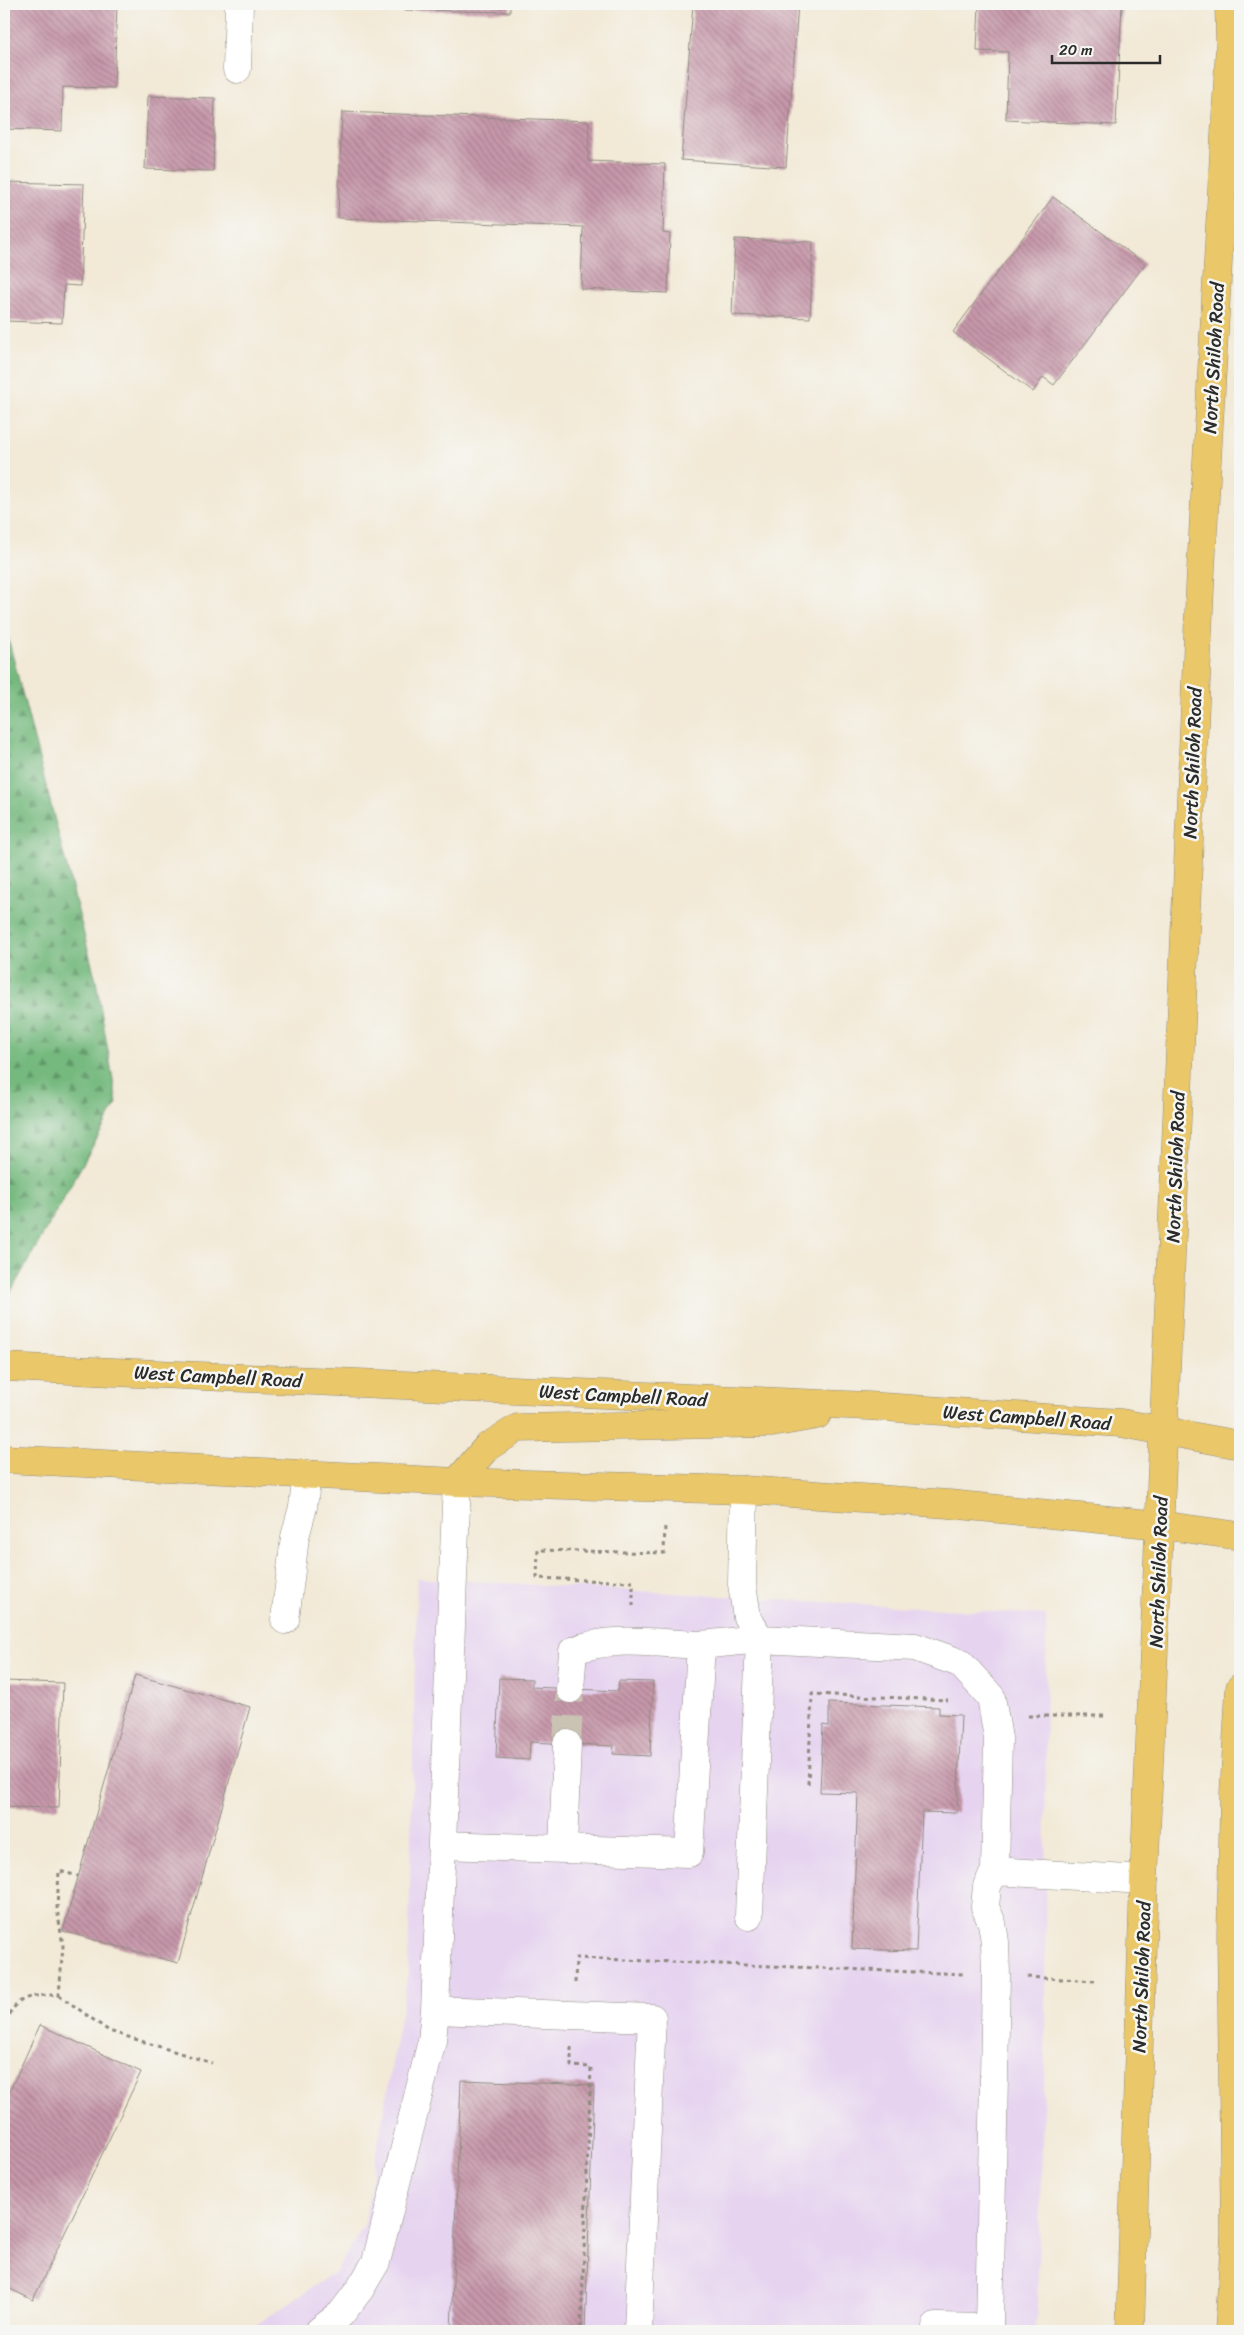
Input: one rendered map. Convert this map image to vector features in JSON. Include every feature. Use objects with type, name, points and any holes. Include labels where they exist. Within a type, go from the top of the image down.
[{"type":"main road","name":"North Shiloh Road","points":[[1130,2331],[1144,1880],[1200,588],[1230,53],[1229,4]]},
{"type":"main road","name":"West Campbell Road","points":[[10,1367],[868,1406],[1122,1423],[1240,1445]]},
{"type":"main road","points":[[457,1482],[487,1446],[518,1428],[772,1423],[868,1406]]},
{"type":"main road","points":[[8,1459],[457,1482],[744,1490],[949,1504],[1160,1524],[1240,1536]]},
{"type":"main road","points":[[1229,2331],[1235,2235],[1236,1935],[1234,1794],[1240,1688]]},
{"type":"lane","points":[[237,69],[239,4]]},
{"type":"lane","points":[[285,1620],[295,1537],[304,1507],[307,1474]]},
{"type":"lane","points":[[319,2331],[341,2314],[360,2289],[376,2262],[432,2041],[435,2010],[457,1482]]},
{"type":"lane","points":[[744,1490],[742,1584],[747,1617],[760,1639],[749,1916]]},
{"type":"lane","points":[[570,1689],[573,1652],[587,1645],[626,1643],[701,1645],[760,1639],[915,1647],[960,1663],[991,1697],[998,1738],[995,1870],[987,1886],[985,1907],[992,1923],[995,1942],[996,1975],[989,2328],[936,2327],[936,2331]]},
{"type":"lane","points":[[442,1845],[689,1853],[701,1645]]},
{"type":"lane","points":[[563,1848],[567,1744]]},
{"type":"lane","points":[[995,1870],[1144,1880]]},
{"type":"lane","points":[[435,2010],[652,2018],[638,2331]]},
{"type":"path","points":[[633,1606],[633,1582],[537,1578],[538,1550],[664,1553],[665,1525]]},
{"type":"path","points":[[808,1784],[812,1694],[956,1700]]},
{"type":"path","points":[[1020,1716],[1107,1716]]},
{"type":"path","points":[[59,1995],[63,1946],[57,1908],[59,1871],[78,1876]]},
{"type":"path","points":[[574,1991],[576,1958],[970,1974]]},
{"type":"path","points":[[1019,1976],[1098,1981]]},
{"type":"path","points":[[4,2030],[8,2017],[18,2001],[35,1995],[59,1995],[109,2031],[212,2063]]},
{"type":"path","points":[[572,2046],[571,2066],[592,2067],[581,2331]]},
{"type":"shaded area","points":[[417,1578],[1046,1615],[1045,2054],[1036,2331],[247,2331],[336,2271],[364,2225],[408,1972]]},
{"type":"green space","points":[[4,622],[96,981],[117,1103],[4,1304]]},
{"type":"building","points":[[4,4],[117,4],[114,88],[63,87],[62,131],[4,129]]},
{"type":"building","points":[[404,4],[510,4],[510,12],[404,10]]},
{"type":"building","points":[[693,4],[798,4],[786,167],[681,160]]},
{"type":"building","points":[[979,4],[1122,4],[1116,125],[1006,120],[1008,52],[977,51]]},
{"type":"building","points":[[148,96],[215,98],[213,171],[145,169]]},
{"type":"building","points":[[342,112],[589,121],[588,161],[665,164],[663,233],[670,234],[668,293],[581,289],[583,227],[338,218]]},
{"type":"building","points":[[4,182],[84,184],[80,286],[64,285],[62,323],[4,321]]},
{"type":"building","points":[[1053,197],[1145,264],[1054,385],[1043,377],[1033,392],[953,332]]},
{"type":"building","points":[[735,239],[813,242],[810,318],[732,315]]},
{"type":"building","points":[[135,1675],[250,1707],[178,1963],[63,1931]]},
{"type":"building","points":[[499,1678],[532,1679],[532,1687],[618,1691],[619,1681],[653,1682],[650,1756],[613,1754],[614,1746],[530,1742],[529,1760],[496,1758]]},
{"type":"building","points":[[4,1681],[63,1683],[59,1808],[4,1807]]},
{"type":"building","points":[[829,1703],[939,1707],[939,1714],[961,1715],[957,1813],[922,1812],[916,1951],[852,1949],[858,1793],[820,1792],[823,1725],[829,1726]]},
{"type":"building","points":[[40,2025],[141,2072],[33,2300],[4,2286],[4,2103]]},
{"type":"building","points":[[461,2080],[594,2085],[585,2331],[451,2331]]},
{"type":"tunnel","points":[[567,1744],[570,1689]]}]
